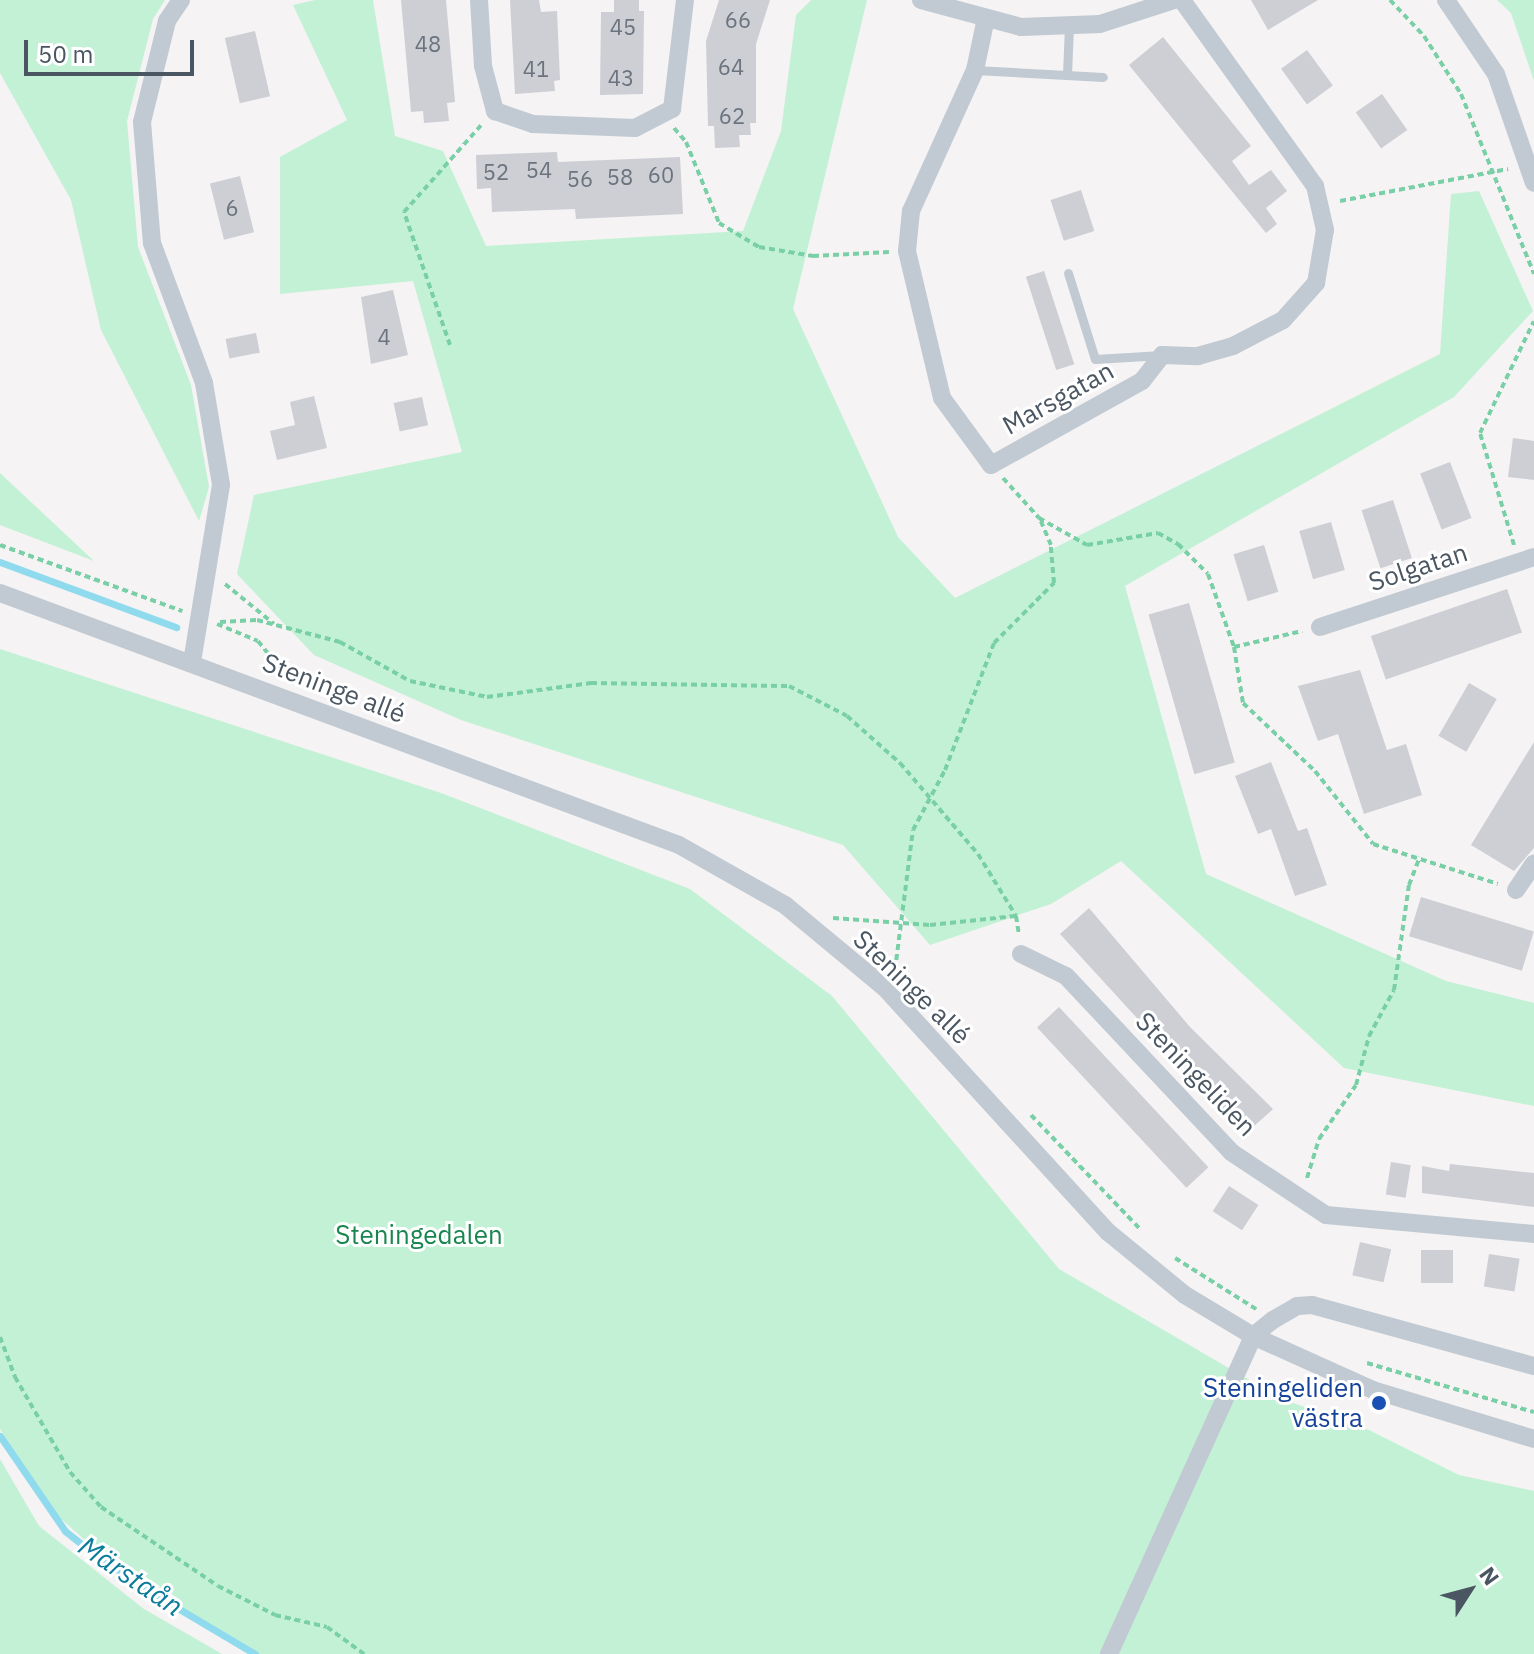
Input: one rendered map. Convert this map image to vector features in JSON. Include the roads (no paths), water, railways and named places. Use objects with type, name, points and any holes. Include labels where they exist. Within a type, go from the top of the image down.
[{"type":"street","points":[[181,0],[167,21],[142,122],[152,243],[204,383],[221,485],[197,616],[192,662]]},
{"type":"street","points":[[479,0],[483,66],[495,111],[533,124],[635,128],[672,109],[685,0]]},
{"type":"street","points":[[921,0],[1021,27],[1100,24],[1174,0]]},
{"type":"street","points":[[1162,355],[1198,356],[1233,346],[1283,320],[1316,283],[1325,230],[1315,186],[1182,0]]},
{"type":"street","points":[[1446,0],[1496,74],[1530,174]]},
{"type":"street","name":"Marsgatan","points":[[986,18],[975,70],[911,211],[907,251],[942,398],[991,465],[1142,381],[1162,355]]},
{"type":"street","name":"Solgatan","points":[[1320,627],[1526,559]]},
{"type":"street","name":"Steninge allé","points":[[0,593],[679,845],[785,905],[885,988],[1108,1232],[1185,1295],[1253,1336],[1373,1390],[1534,1439]]},
{"type":"street","points":[[1516,890],[1534,863]]},
{"type":"street","name":"Steningeliden","points":[[1021,954],[1066,976],[1231,1152],[1326,1215],[1534,1234]]},
{"type":"street","points":[[1109,1654],[1253,1336],[1273,1320],[1297,1306],[1312,1305],[1534,1366]]},
{"type":"lane","points":[[1067,75],[1069,25]]},
{"type":"lane","points":[[975,70],[1103,77]]},
{"type":"lane","points":[[1068,273],[1095,359],[1162,355]]},
{"type":"waterway","points":[[0,562],[176,627]]},
{"type":"waterway","name":"Märstaån","points":[[0,1436],[65,1531],[117,1572],[255,1654]]},
{"type":"place","name":"Steningeliden västra","points":[[1379,1403]]},
{"type":"park label","name":"Steningedalen","points":[[419,1235]]}]
